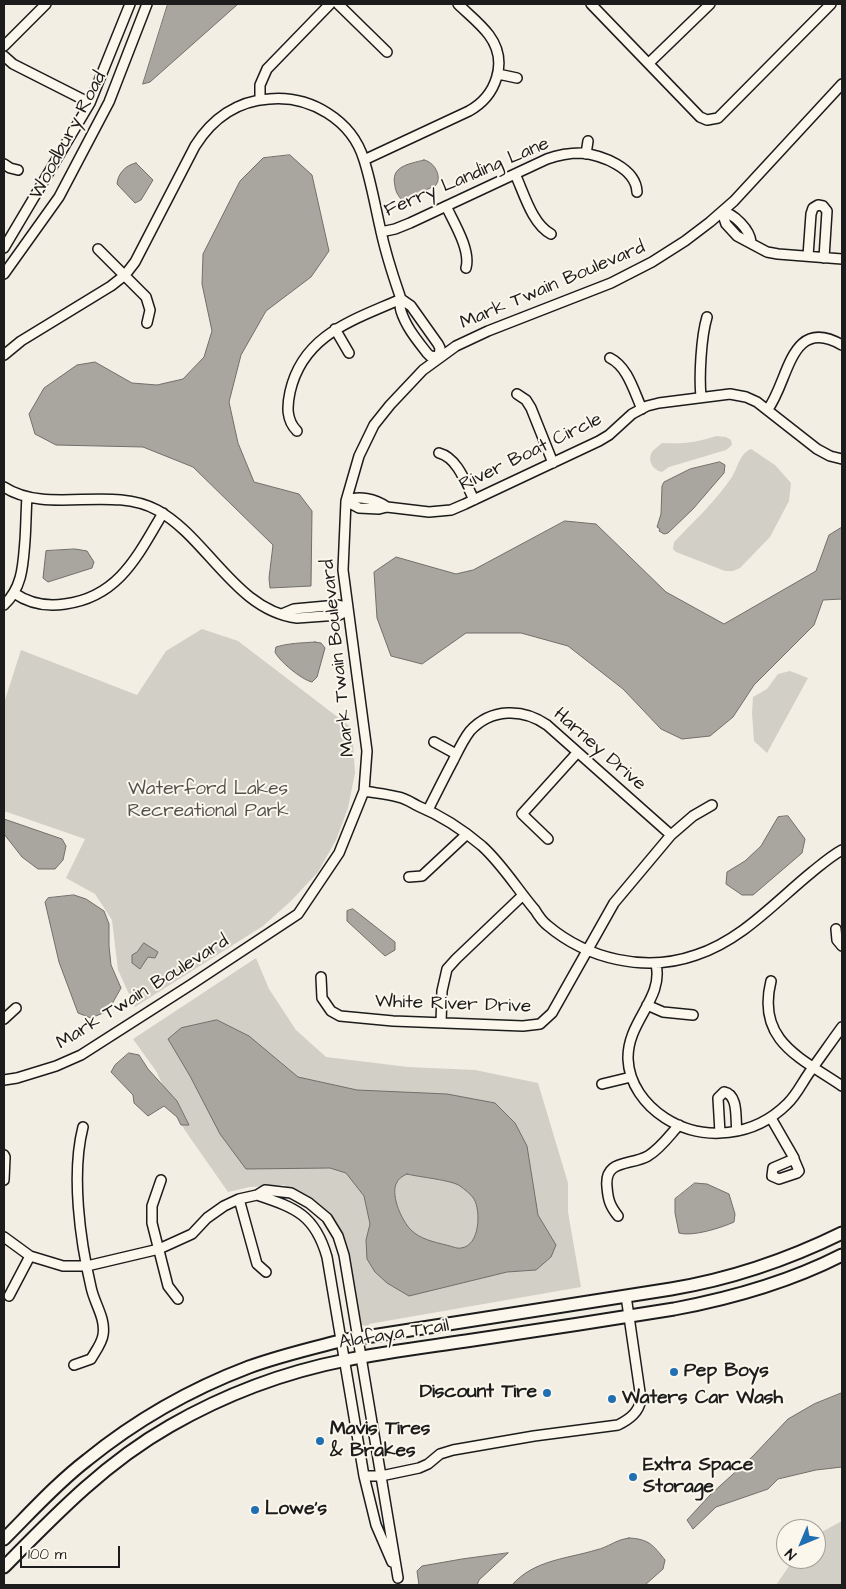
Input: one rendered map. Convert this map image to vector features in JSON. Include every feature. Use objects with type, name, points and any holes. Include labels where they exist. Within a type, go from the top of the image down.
[{"type":"main road","name":"Alafaya Trail","points":[[4,1539],[42,1500],[85,1461],[136,1424],[202,1388],[248,1368],[295,1352],[340,1340],[693,1286],[738,1275],[788,1258],[842,1233]]},
{"type":"main road","name":"Alafaya Trail","points":[[4,1567],[82,1490],[103,1472],[147,1440],[194,1413],[244,1390],[280,1377],[345,1360],[697,1305],[743,1294],[786,1280],[842,1255]]},
{"type":"main road","points":[[147,1440],[149,1426],[159,1412]]},
{"type":"street","points":[[4,46],[46,4]]},
{"type":"street","name":"Woodbury Road","points":[[4,248],[90,103],[130,4]]},
{"type":"street","name":"Woodbury Road","points":[[4,274],[59,197],[109,102],[148,4]]},
{"type":"street","points":[[260,100],[260,85],[267,69],[330,4]]},
{"type":"street","points":[[338,4],[387,52]]},
{"type":"street","points":[[364,160],[474,108],[492,90],[498,74],[498,58],[492,40],[485,30],[458,4]]},
{"type":"street","points":[[591,4],[700,117],[707,120],[718,118],[831,4]]},
{"type":"street","points":[[648,63],[710,4]]},
{"type":"street","points":[[4,56],[13,64],[90,103]]},
{"type":"street","points":[[498,74],[517,78]]},
{"type":"street","name":"Mark Twain Boulevard","points":[[4,1080],[56,1066],[81,1055],[298,914],[340,853],[364,791],[366,751],[343,570],[346,501],[359,456],[374,426],[405,387],[423,370],[456,346],[634,272],[676,247],[722,212],[842,84]]},
{"type":"street","points":[[4,355],[21,341],[111,286],[124,275],[134,262],[195,146],[205,132],[218,119],[231,110],[246,103],[260,100],[294,99],[309,104],[325,111],[349,132],[358,145],[364,160],[394,281],[401,299],[401,312],[411,331],[427,353],[430,356],[439,358],[440,348],[438,344],[411,306],[401,299]]},
{"type":"street","points":[[586,154],[588,141]]},
{"type":"street","name":"Ferry Landing Lane","points":[[381,232],[410,223],[553,157],[571,154],[586,154],[608,160],[625,170],[636,183],[637,192]]},
{"type":"street","points":[[4,164],[18,170]]},
{"type":"street","points":[[515,174],[537,221],[552,234]]},
{"type":"street","points":[[808,256],[811,214],[813,208],[818,205],[823,206],[827,211],[824,258]]},
{"type":"street","points":[[446,206],[466,250],[468,259],[466,268]]},
{"type":"street","points":[[722,212],[734,216],[748,232],[751,242],[762,249],[773,253],[842,259]]},
{"type":"street","points":[[98,249],[143,293],[148,301],[150,310],[147,323]]},
{"type":"street","points":[[297,431],[289,418],[290,389],[296,373],[311,349],[335,330],[401,299]]},
{"type":"street","points":[[701,397],[700,380],[704,331],[707,318]]},
{"type":"street","points":[[335,330],[349,353]]},
{"type":"street","points":[[768,409],[776,398],[793,354],[802,343],[821,337],[842,345]]},
{"type":"street","points":[[610,358],[620,364],[642,409]]},
{"type":"street","points":[[517,394],[526,400],[531,408],[553,463]]},
{"type":"street","name":"River Boat Circle","points":[[346,501],[358,498],[375,501],[386,507],[422,512],[450,510],[604,439],[632,414],[642,409],[659,403],[724,394],[741,395],[752,399],[768,409],[817,449],[830,456],[842,459]]},
{"type":"street","points":[[439,452],[447,456],[454,463],[474,500]]},
{"type":"street","points":[[4,487],[27,497],[123,500],[143,504],[163,513],[175,522],[255,602],[267,609],[282,614],[294,609],[338,606],[348,610]]},
{"type":"street","points":[[4,605],[14,594],[23,570],[27,497]]},
{"type":"street","points":[[14,594],[28,602],[54,605],[78,602],[102,592],[120,578],[134,562],[163,513]]},
{"type":"street","name":"Harney Drive","points":[[428,810],[465,738],[478,724],[494,715],[506,712],[522,713],[539,719],[671,835]]},
{"type":"street","points":[[434,742],[456,754]]},
{"type":"street","points":[[548,839],[522,814],[577,753]]},
{"type":"street","points":[[364,791],[399,797],[439,815],[467,834],[501,866],[522,896],[546,924],[588,950],[616,960],[656,964],[695,956],[724,943],[743,931],[805,878],[842,850]]},
{"type":"street","name":"White River Drive","points":[[321,977],[322,998],[330,1011],[340,1016],[441,1023],[523,1026],[540,1024],[552,1013],[614,903],[671,835],[693,816],[712,805]]},
{"type":"street","points":[[409,877],[422,876],[467,834]]},
{"type":"street","points":[[441,1023],[442,990],[447,969],[522,896]]},
{"type":"street","points":[[836,929],[837,940],[842,946]]},
{"type":"street","points":[[656,964],[658,973],[656,989],[632,1033],[628,1059],[631,1077],[640,1095],[657,1112],[679,1125],[698,1131],[720,1133],[752,1127],[771,1118],[789,1103],[842,1027]]},
{"type":"street","points":[[771,981],[768,994],[770,1022],[779,1039],[790,1051],[842,1086]]},
{"type":"street","points":[[647,1005],[663,1012],[693,1015]]},
{"type":"street","points":[[4,1019],[16,1008]]},
{"type":"street","points":[[602,1084],[631,1077]]},
{"type":"street","points":[[720,1133],[718,1098],[724,1092],[730,1094],[734,1099],[737,1131]]},
{"type":"street","points":[[771,1118],[794,1159],[799,1171],[779,1179],[772,1176],[773,1168],[794,1159]]},
{"type":"street","points":[[618,1216],[611,1207],[608,1197],[606,1176],[612,1168],[636,1162],[648,1155],[664,1143],[679,1125]]},
{"type":"street","points":[[74,1365],[91,1359],[104,1336],[102,1318],[91,1289],[78,1207],[79,1142],[83,1127]]},
{"type":"street","points":[[4,1155],[4,1180]]},
{"type":"street","points":[[161,1180],[152,1206],[152,1223],[168,1286],[178,1299]]},
{"type":"street","points":[[4,1237],[30,1256],[63,1266],[87,1266],[159,1249],[192,1234],[207,1218],[224,1206],[239,1199],[257,1195],[265,1190],[291,1193],[309,1203],[326,1218],[338,1236],[344,1255],[400,1581]]},
{"type":"street","points":[[257,1195],[290,1206],[307,1219],[320,1236],[327,1257],[364,1476],[376,1525],[400,1581]]},
{"type":"street","points":[[239,1199],[257,1264],[266,1272]]},
{"type":"street","points":[[9,1296],[30,1256]]},
{"type":"street","points":[[364,1476],[381,1476],[419,1468],[428,1464],[440,1454],[453,1450],[534,1436],[618,1425],[627,1421],[635,1414],[641,1399],[626,1296]]},
{"type":"green space","points":[[716,436],[726,437],[731,440],[732,445],[726,450],[669,467],[662,472],[652,465],[650,459],[652,452],[662,443],[689,442]]},
{"type":"green space","points":[[751,449],[775,465],[791,483],[789,501],[770,537],[740,568],[733,571],[725,571],[676,552],[673,549],[674,542],[719,494],[732,477],[744,454]]},
{"type":"green space","name":"Waterford Lakes Recreational Park","points":[[202,629],[238,641],[352,728],[355,773],[348,808],[336,840],[318,872],[291,901],[263,926],[135,1007],[118,970],[112,920],[95,894],[66,878],[85,839],[4,811],[4,703],[21,650],[137,695],[166,651]]},
{"type":"green space","points":[[790,671],[808,678],[767,753],[754,741],[753,697],[767,689],[778,674]]},
{"type":"green space","points":[[256,958],[269,989],[296,1030],[326,1057],[408,1067],[475,1070],[538,1083],[568,1183],[568,1212],[581,1287],[369,1324],[368,1328],[364,1325],[361,1326],[356,1315],[329,1214],[284,1185],[250,1187],[228,1192],[184,1129],[156,1071],[133,1039]]},
{"type":"green space","points":[[842,1521],[842,1585],[776,1585],[787,1569],[826,1569],[826,1530]]},
{"type":"shaded area","points":[[168,4],[238,4],[150,82],[143,84]]},
{"type":"shaded area","points":[[290,155],[312,175],[329,251],[311,277],[266,311],[241,355],[229,402],[238,443],[254,482],[299,494],[312,511],[311,586],[270,588],[269,578],[273,545],[193,467],[143,447],[56,445],[35,434],[29,414],[44,388],[77,365],[95,362],[132,383],[157,385],[183,379],[204,357],[212,331],[202,284],[203,254],[240,181],[263,158]]},
{"type":"shaded area","points":[[424,160],[428,161],[437,171],[437,183],[435,186],[402,200],[396,189],[395,174],[402,167]]},
{"type":"shaded area","points":[[136,163],[153,180],[141,200],[135,203],[117,184],[123,170]]},
{"type":"shaded area","points":[[720,462],[725,465],[724,473],[693,509],[668,533],[664,534],[659,531],[660,529],[657,527],[661,514],[662,486],[664,482],[690,469]]},
{"type":"shaded area","points":[[565,521],[596,524],[666,592],[724,624],[816,571],[829,535],[842,527],[842,599],[823,600],[814,625],[754,685],[733,717],[710,736],[682,739],[661,729],[623,689],[568,646],[521,633],[466,633],[422,664],[391,656],[377,618],[374,572],[396,557],[456,574],[473,570]]},
{"type":"shaded area","points":[[75,549],[87,551],[94,562],[92,568],[48,582],[43,578],[46,551]]},
{"type":"shaded area","points":[[315,642],[321,643],[325,648],[317,677],[312,682],[291,670],[275,652],[276,647]]},
{"type":"shaded area","points":[[788,816],[805,839],[802,853],[753,895],[742,895],[726,884],[727,872],[745,861],[761,846],[778,817]]},
{"type":"shaded area","points":[[4,819],[62,839],[66,846],[63,860],[55,869],[38,869],[22,857],[4,834]]},
{"type":"shaded area","points":[[74,895],[86,899],[104,911],[109,924],[111,965],[121,988],[108,1011],[91,1018],[78,1013],[59,962],[45,902],[48,898]]},
{"type":"shaded area","points":[[353,909],[395,942],[395,950],[385,956],[347,921],[347,911]]},
{"type":"shaded area","points":[[144,943],[158,952],[155,958],[148,957],[140,969],[132,963],[132,955]]},
{"type":"shaded area","points":[[217,1020],[249,1036],[298,1077],[357,1090],[447,1094],[495,1103],[515,1123],[527,1146],[538,1215],[556,1245],[551,1257],[536,1270],[507,1272],[409,1296],[387,1283],[375,1272],[367,1259],[366,1240],[370,1224],[364,1196],[346,1173],[330,1168],[246,1169],[220,1134],[190,1076],[168,1039],[181,1028]],"holes":[[[407,1174],[456,1184],[473,1197],[478,1211],[478,1219],[475,1235],[467,1246],[458,1248],[432,1241],[419,1236],[411,1230],[401,1215],[395,1195],[397,1182]]]},
{"type":"shaded area","points":[[129,1053],[139,1055],[148,1069],[177,1101],[189,1125],[181,1125],[177,1117],[164,1106],[148,1116],[134,1103],[133,1095],[111,1072],[115,1065]]},
{"type":"shaded area","points":[[695,1183],[707,1184],[729,1194],[735,1214],[734,1222],[699,1233],[679,1233],[675,1213],[675,1199]]},
{"type":"shaded area","points":[[842,1393],[842,1467],[816,1470],[778,1479],[768,1489],[716,1507],[693,1529],[687,1520],[788,1419],[814,1404]]},
{"type":"shaded area","points":[[629,1538],[646,1541],[665,1560],[663,1569],[645,1585],[512,1585],[530,1570],[540,1565],[601,1549]]},
{"type":"shaded area","points":[[508,1553],[479,1580],[477,1585],[419,1585],[417,1571],[422,1566]]},
{"type":"place","name":"Pep Boys","points":[[674,1372]]},
{"type":"place","name":"Discount Tire","points":[[547,1393]]},
{"type":"place","name":"Waters Car Wash","points":[[612,1399]]},
{"type":"place","name":"Mavis Tires & Brakes","points":[[320,1441]]},
{"type":"place","name":"Extra Space Storage","points":[[633,1477]]},
{"type":"place","name":"Lowe's","points":[[255,1510]]}]
